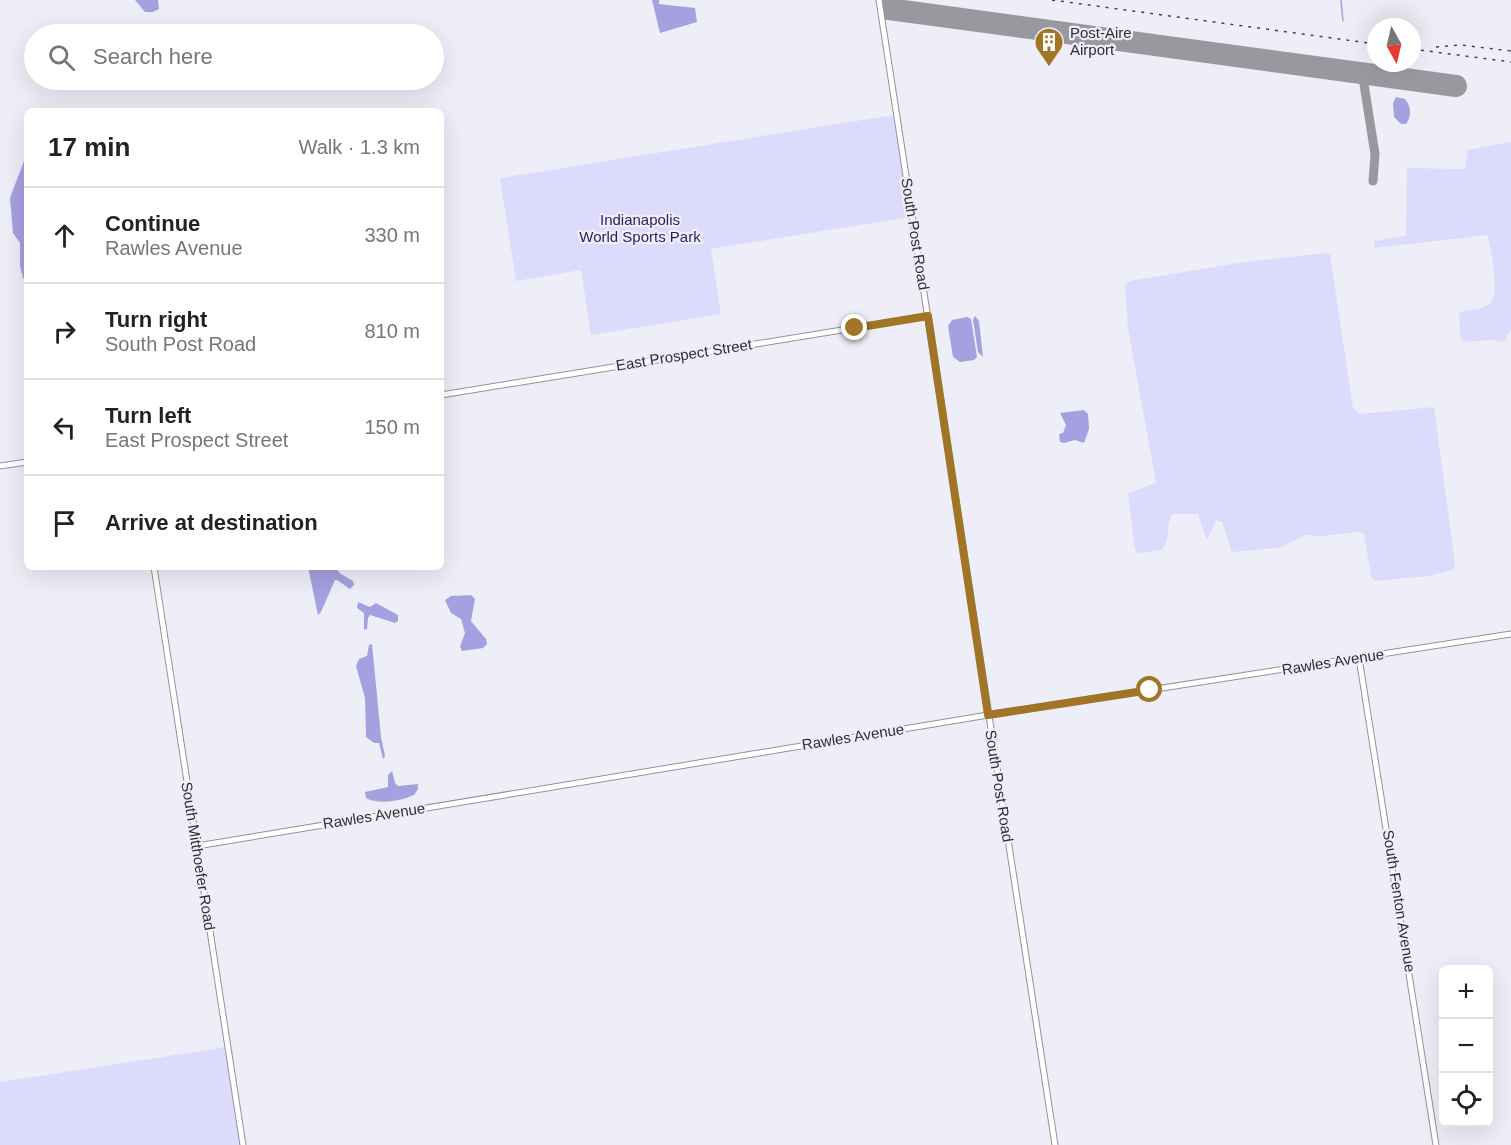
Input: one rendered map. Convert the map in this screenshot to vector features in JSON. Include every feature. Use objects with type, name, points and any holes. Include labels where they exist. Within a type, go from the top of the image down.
[{"type":"street","name":"South Post Road","points":[[879,0],[1055,1145]]},
{"type":"street","name":"East Prospect Street","points":[[444,395],[928,316]]},
{"type":"street","points":[[0,466],[24,462]]},
{"type":"street","name":"South Mitthoefer Road","points":[[154,570],[243,1145]]},
{"type":"street","name":"Rawles Avenue","points":[[197,846],[988,715],[1511,634]]},
{"type":"street","name":"South Fenton Avenue","points":[[1359,658],[1436,1145]]},
{"type":"green space","name":"Indianapolis World Sports Park","points":[[894,115],[910,217],[711,249],[721,314],[591,335],[581,270],[516,281],[500,178]]},
{"type":"green space","points":[[1511,142],[1511,329],[1504,342],[1493,340],[1463,342],[1460,335],[1459,312],[1484,307],[1490,303],[1495,291],[1488,235],[1375,248],[1374,241],[1406,236],[1407,168],[1465,169],[1468,150]]},
{"type":"green space","points":[[1325,253],[1330,255],[1353,408],[1360,414],[1434,407],[1455,564],[1452,570],[1428,576],[1374,581],[1371,576],[1364,534],[1360,532],[1321,536],[1305,535],[1279,548],[1232,552],[1222,522],[1216,520],[1208,539],[1198,514],[1172,514],[1167,540],[1162,550],[1139,553],[1135,550],[1128,493],[1156,483],[1128,329],[1125,285],[1129,281],[1237,263]]},
{"type":"green space","points":[[227,1047],[243,1145],[0,1145],[0,1082]]},
{"type":"shaded area","points":[[135,0],[158,0],[159,9],[145,12]]},
{"type":"shaded area","points":[[652,0],[659,0],[659,4],[695,8],[697,22],[660,33]]},
{"type":"shaded area","points":[[1396,97],[1405,99],[1409,105],[1410,114],[1406,124],[1401,124],[1394,117],[1393,103]]},
{"type":"shaded area","points":[[24,161],[24,279],[20,266],[20,243],[13,233],[10,198]]},
{"type":"shaded area","points":[[975,316],[979,321],[983,357],[978,352],[973,320]]},
{"type":"shaded area","points":[[967,317],[971,319],[977,357],[974,360],[960,362],[953,357],[948,326],[952,320]]},
{"type":"shaded area","points":[[1084,410],[1088,414],[1089,429],[1084,443],[1075,440],[1060,442],[1059,434],[1063,433],[1066,425],[1060,413]]},
{"type":"shaded area","points":[[309,570],[337,570],[353,581],[354,585],[350,589],[335,580],[318,615]]},
{"type":"shaded area","points":[[471,595],[475,599],[471,621],[486,639],[487,644],[483,648],[462,651],[460,647],[465,633],[461,619],[451,613],[445,600],[451,596]]},
{"type":"shaded area","points":[[358,602],[370,607],[376,603],[398,615],[398,621],[395,623],[370,615],[367,629],[364,630],[364,613],[357,608]]},
{"type":"shaded area","points":[[372,644],[385,756],[383,759],[379,743],[374,743],[366,737],[365,698],[356,666],[359,659],[367,656],[369,645]]},
{"type":"shaded area","points":[[392,771],[398,786],[418,784],[414,795],[390,801],[366,798],[365,792],[388,787],[388,775]]},
{"type":"waterway","points":[[1341,0],[1343,21]]},
{"type":"taxiway","points":[[1358,73],[1363,78],[1375,154],[1373,181]]},
{"type":"runway","points":[[889,9],[1456,86]]},
{"type":"railway","points":[[1052,0],[1367,43]]},
{"type":"railway","points":[[1436,47],[1461,45],[1511,51]]},
{"type":"railway","points":[[1421,50],[1511,62]]},
{"type":"place","name":"Post-Aire Airport","points":[[1049,68]]},
{"type":"route","points":[[855,328],[928,316],[988,715],[1150,690]]}]
